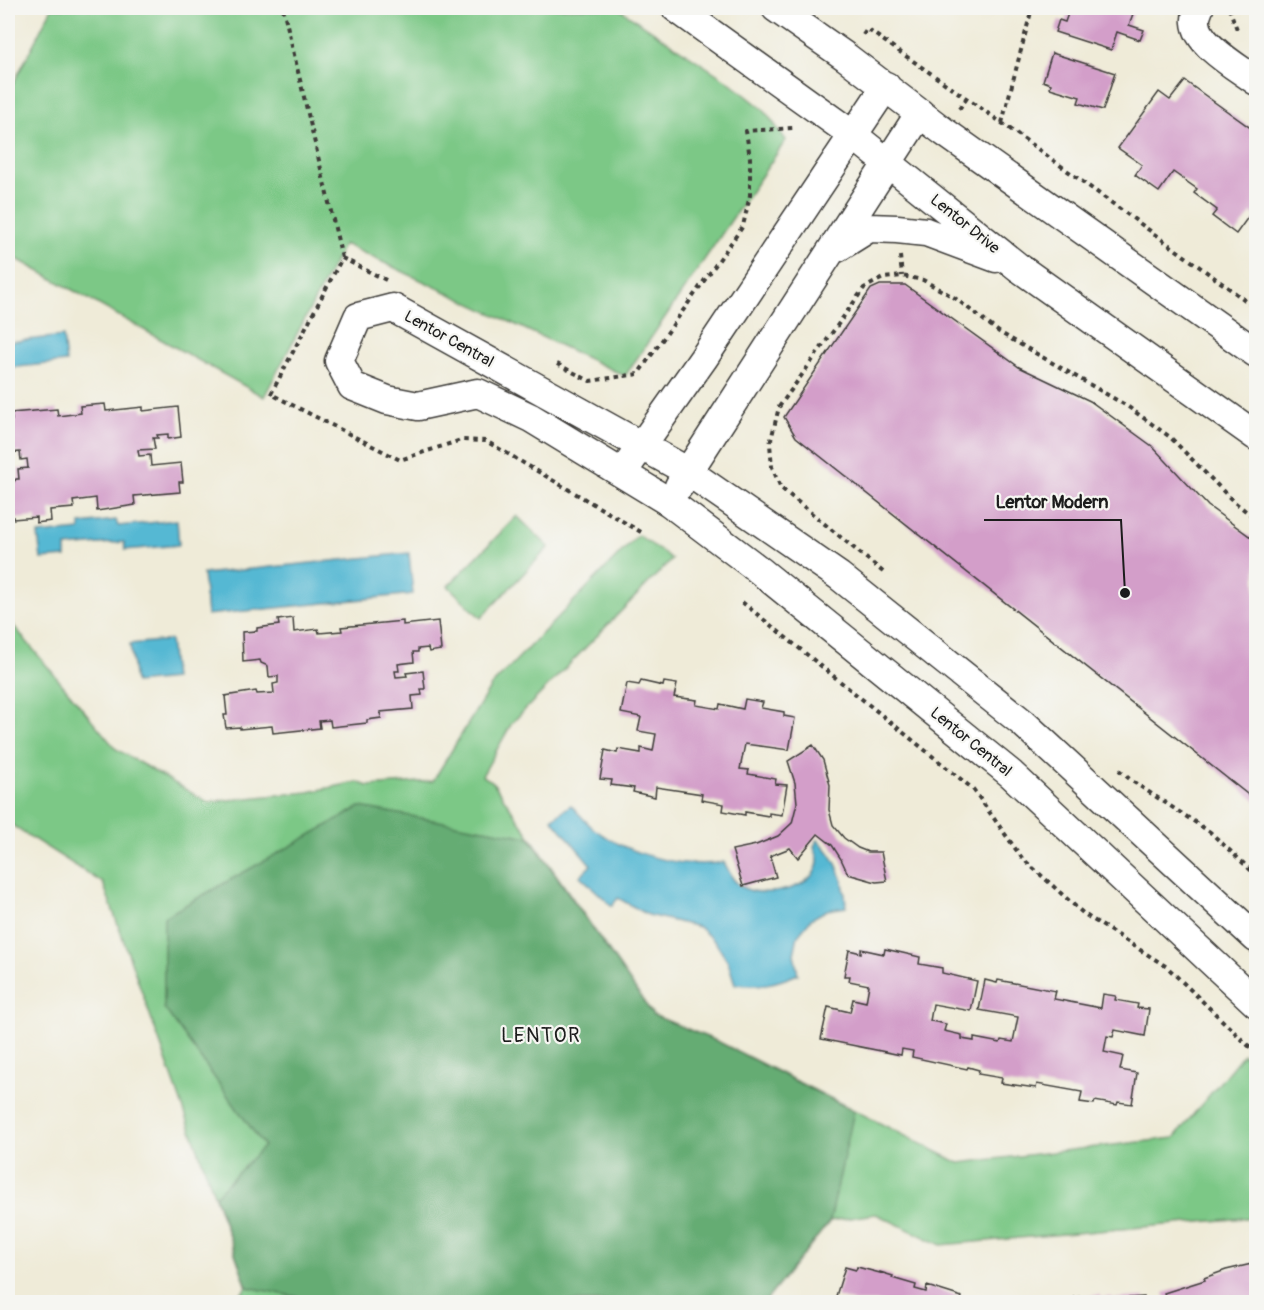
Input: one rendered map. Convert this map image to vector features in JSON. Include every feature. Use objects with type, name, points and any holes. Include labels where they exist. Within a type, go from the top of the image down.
[{"type":"street","name":"Lentor Drive","points":[[676,8],[853,135],[1018,267],[1257,436]]},
{"type":"street","points":[[776,8],[1257,353]]},
{"type":"street","points":[[1199,8],[1195,21],[1199,34],[1211,48],[1257,81]]},
{"type":"street","points":[[622,473],[704,359],[886,87]]},
{"type":"street","points":[[669,502],[920,112]]},
{"type":"street","points":[[831,251],[868,228],[926,232],[1018,267]]},
{"type":"street","name":"Lentor Central","points":[[1257,938],[1023,723],[839,576],[687,471],[393,308],[358,317],[339,361],[352,386],[387,400],[418,406],[478,393],[531,418],[669,502],[759,570],[1011,774],[1257,1003]]},
{"type":"path","points":[[283,8],[342,258]]},
{"type":"path","points":[[1002,123],[1032,8]]},
{"type":"path","points":[[1229,8],[1239,36]]},
{"type":"path","points":[[867,29],[1002,123],[1257,308]]},
{"type":"path","points":[[886,575],[781,488],[772,467],[770,444],[779,407],[864,288],[883,278],[902,276],[923,280],[955,298],[999,332],[1127,406],[1170,437],[1233,501],[1256,519],[1257,526]]},
{"type":"path","points":[[742,602],[973,789],[1022,858],[1084,914],[1167,967],[1257,1053]]},
{"type":"path","points":[[1114,766],[1132,781],[1210,832],[1257,875]]},
{"type":"green space","points":[[52,8],[618,8],[732,84],[764,110],[786,140],[625,376],[344,244],[264,397],[8,254],[8,94]]},
{"type":"green space","points":[[517,516],[549,547],[481,618],[448,586]]},
{"type":"green space","points":[[638,535],[672,559],[512,723],[482,776],[492,781],[653,1015],[719,1042],[959,1163],[1174,1138],[1243,1054],[1256,1067],[1256,1217],[941,1245],[876,1214],[830,1221],[765,1302],[311,1302],[297,1297],[292,1302],[234,1302],[247,1287],[103,883],[13,826],[8,819],[8,619],[116,749],[207,802],[308,792],[357,782],[368,786],[433,781],[491,686]]},
{"type":"green space","points":[[360,807],[529,837],[653,1015],[719,1042],[854,1111],[830,1221],[765,1302],[311,1302],[247,1287],[215,1196],[264,1146],[164,1008],[164,917]]},
{"type":"water","points":[[63,336],[66,362],[8,368],[8,342]]},
{"type":"water","points":[[116,520],[118,526],[177,520],[179,545],[125,550],[124,542],[66,547],[66,557],[41,559],[38,534],[80,530],[80,524]]},
{"type":"water","points":[[409,553],[413,594],[207,615],[203,574]]},
{"type":"water","points":[[170,640],[174,679],[135,683],[130,644]]},
{"type":"water","points":[[571,805],[594,829],[623,846],[656,858],[674,861],[708,864],[724,862],[737,883],[753,891],[777,892],[800,885],[809,878],[816,870],[818,860],[814,846],[818,840],[831,855],[839,870],[846,907],[827,910],[811,919],[798,935],[794,954],[798,974],[767,984],[735,984],[728,962],[716,943],[699,927],[648,915],[618,898],[612,906],[580,876],[591,865],[552,819]]},
{"type":"building","points":[[1070,8],[1135,8],[1129,25],[1144,30],[1140,40],[1117,32],[1111,50],[1055,32],[1059,20],[1065,22]]},
{"type":"building","points":[[1052,53],[1115,73],[1103,110],[1078,103],[1080,97],[1050,88],[1051,84],[1043,81]]},
{"type":"building","points":[[1185,81],[1256,132],[1256,217],[1251,213],[1236,234],[1212,216],[1217,210],[1194,193],[1197,189],[1173,172],[1159,192],[1135,175],[1142,165],[1118,148],[1159,92],[1170,100]]},
{"type":"building","points":[[880,285],[905,285],[1019,367],[1090,401],[1152,446],[1208,506],[1256,541],[1256,801],[796,437],[784,417],[871,289]]},
{"type":"building","points":[[105,404],[106,411],[143,407],[143,411],[178,407],[181,437],[168,439],[168,434],[157,435],[158,438],[153,438],[155,449],[138,450],[139,456],[150,455],[151,466],[181,463],[183,482],[179,482],[180,492],[134,496],[135,505],[97,511],[96,498],[73,501],[74,508],[50,510],[51,521],[36,523],[36,517],[8,518],[8,487],[19,479],[18,469],[28,468],[27,459],[21,460],[20,452],[8,453],[8,421],[12,420],[11,413],[57,409],[58,416],[81,413],[80,406]]},
{"type":"building","points":[[293,618],[294,632],[318,629],[319,633],[342,631],[341,627],[403,621],[403,625],[438,621],[441,650],[429,652],[428,648],[418,649],[418,652],[413,652],[414,662],[398,664],[399,671],[395,671],[396,677],[423,671],[425,689],[421,689],[422,695],[412,696],[413,709],[380,712],[381,718],[367,720],[367,723],[331,727],[330,720],[319,721],[320,728],[273,733],[272,726],[226,728],[225,696],[256,691],[257,694],[274,693],[273,684],[278,683],[278,676],[269,677],[268,666],[260,660],[243,662],[242,632],[257,631],[257,628],[279,625],[278,620]]},
{"type":"building","points":[[641,681],[663,686],[664,682],[677,684],[674,697],[697,700],[696,705],[719,709],[720,704],[743,709],[745,699],[763,702],[761,708],[784,712],[784,716],[795,718],[789,750],[745,744],[740,769],[749,770],[748,774],[776,779],[775,784],[787,785],[782,815],[769,813],[769,816],[745,812],[745,815],[723,811],[724,804],[701,800],[702,794],[656,787],[655,797],[633,792],[634,788],[611,785],[612,780],[600,779],[605,750],[617,753],[618,749],[641,753],[641,748],[653,751],[656,734],[638,731],[641,717],[621,713],[627,683],[639,685]]},
{"type":"building","points":[[813,745],[823,760],[830,785],[829,810],[833,825],[844,838],[858,848],[868,852],[881,852],[887,881],[876,882],[848,874],[832,845],[818,834],[798,858],[790,848],[770,856],[776,877],[743,886],[732,850],[756,845],[778,836],[792,823],[797,803],[795,783],[788,761]]},
{"type":"building","points":[[861,949],[884,954],[885,949],[920,957],[919,964],[942,968],[942,973],[977,981],[971,1011],[933,1004],[930,1021],[946,1024],[944,1031],[962,1035],[962,1039],[1013,1042],[1018,1017],[979,1010],[985,980],[997,983],[998,980],[1056,991],[1054,999],[1101,1008],[1103,994],[1116,996],[1115,1000],[1138,1004],[1137,1008],[1149,1009],[1145,1036],[1115,1030],[1113,1037],[1107,1036],[1104,1052],[1123,1056],[1120,1070],[1137,1073],[1132,1104],[1080,1102],[1082,1092],[1037,1084],[1036,1088],[1001,1083],[1002,1078],[978,1074],[979,1070],[912,1057],[913,1051],[902,1049],[901,1055],[821,1039],[828,1007],[850,1012],[853,999],[866,1002],[869,985],[849,981],[850,976],[844,976],[849,950],[861,953]]},
{"type":"building","points":[[1256,1263],[1256,1302],[1167,1302],[1164,1293],[1205,1280],[1204,1278],[1226,1270]]},
{"type":"building","points":[[845,1267],[880,1272],[916,1285],[915,1289],[926,1292],[927,1286],[962,1297],[961,1300],[966,1302],[854,1302],[836,1296]]},
{"type":"building","points":[[1100,1295],[1100,1298],[1112,1297],[1113,1299],[1144,1297],[1144,1302],[1075,1302],[1074,1297]]},
{"type":"building","points":[[1014,1298],[1027,1298],[1028,1302],[1014,1302]]},
{"type":"place","name":"Lentor Modern","points":[[1125,593]]},
{"type":"district","name":"LENTOR","points":[[541,1035]]}]
